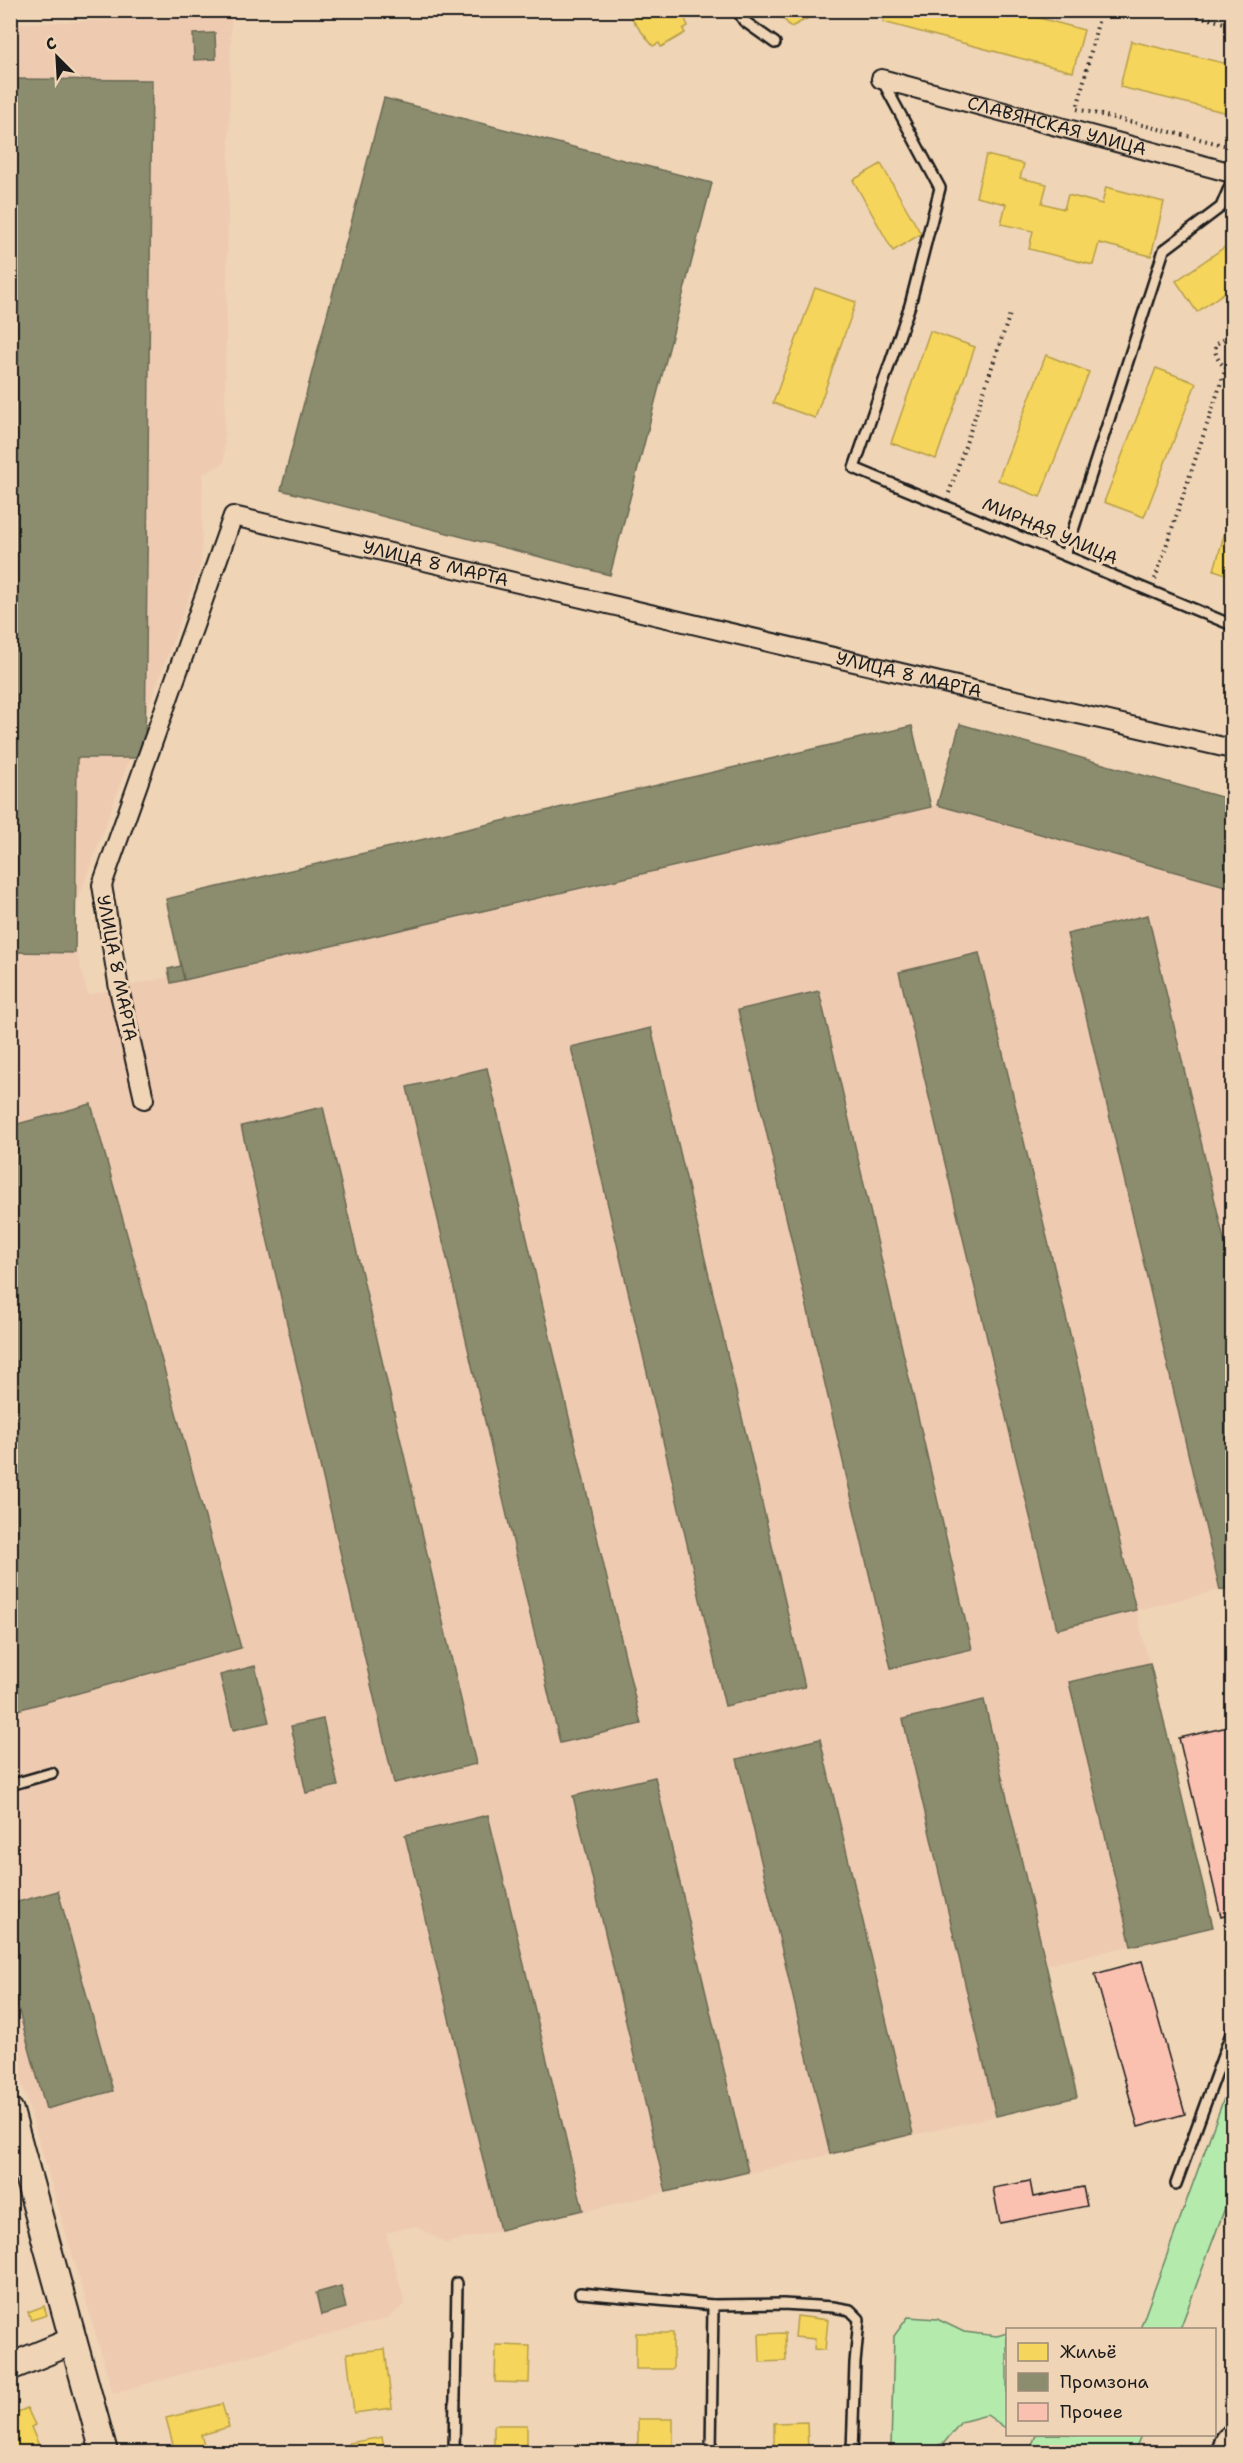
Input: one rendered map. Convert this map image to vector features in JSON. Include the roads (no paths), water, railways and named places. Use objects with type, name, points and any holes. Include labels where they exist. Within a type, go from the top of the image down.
[{"type":"highway","points":[[1229,2452],[1233,2443]]},
{"type":"street","name":"СЛАВЯНСКАЯ УЛИЦА","points":[[881,79],[1233,173]]},
{"type":"street","name":"УЛИЦА 8 МАРТА","points":[[144,1099],[118,989],[102,885],[233,516],[1233,749]]},
{"type":"street","points":[[10,2111],[104,2452]]},
{"type":"street","points":[[10,2367],[73,2341]]},
{"type":"lane","points":[[737,10],[744,21],[775,43]]},
{"type":"lane","name":"МИРНАЯ УЛИЦА","points":[[881,79],[940,188],[910,305],[854,468],[1233,625]]},
{"type":"lane","points":[[1065,555],[1164,250],[1221,207],[1233,181]]},
{"type":"lane","points":[[10,1785],[52,1773]]},
{"type":"lane","points":[[1176,2184],[1233,2031]]},
{"type":"lane","points":[[454,2452],[457,2283]]},
{"type":"lane","points":[[580,2294],[713,2305],[783,2304],[850,2310],[860,2319],[855,2364],[852,2452]]},
{"type":"lane","points":[[711,2452],[713,2305]]}]
